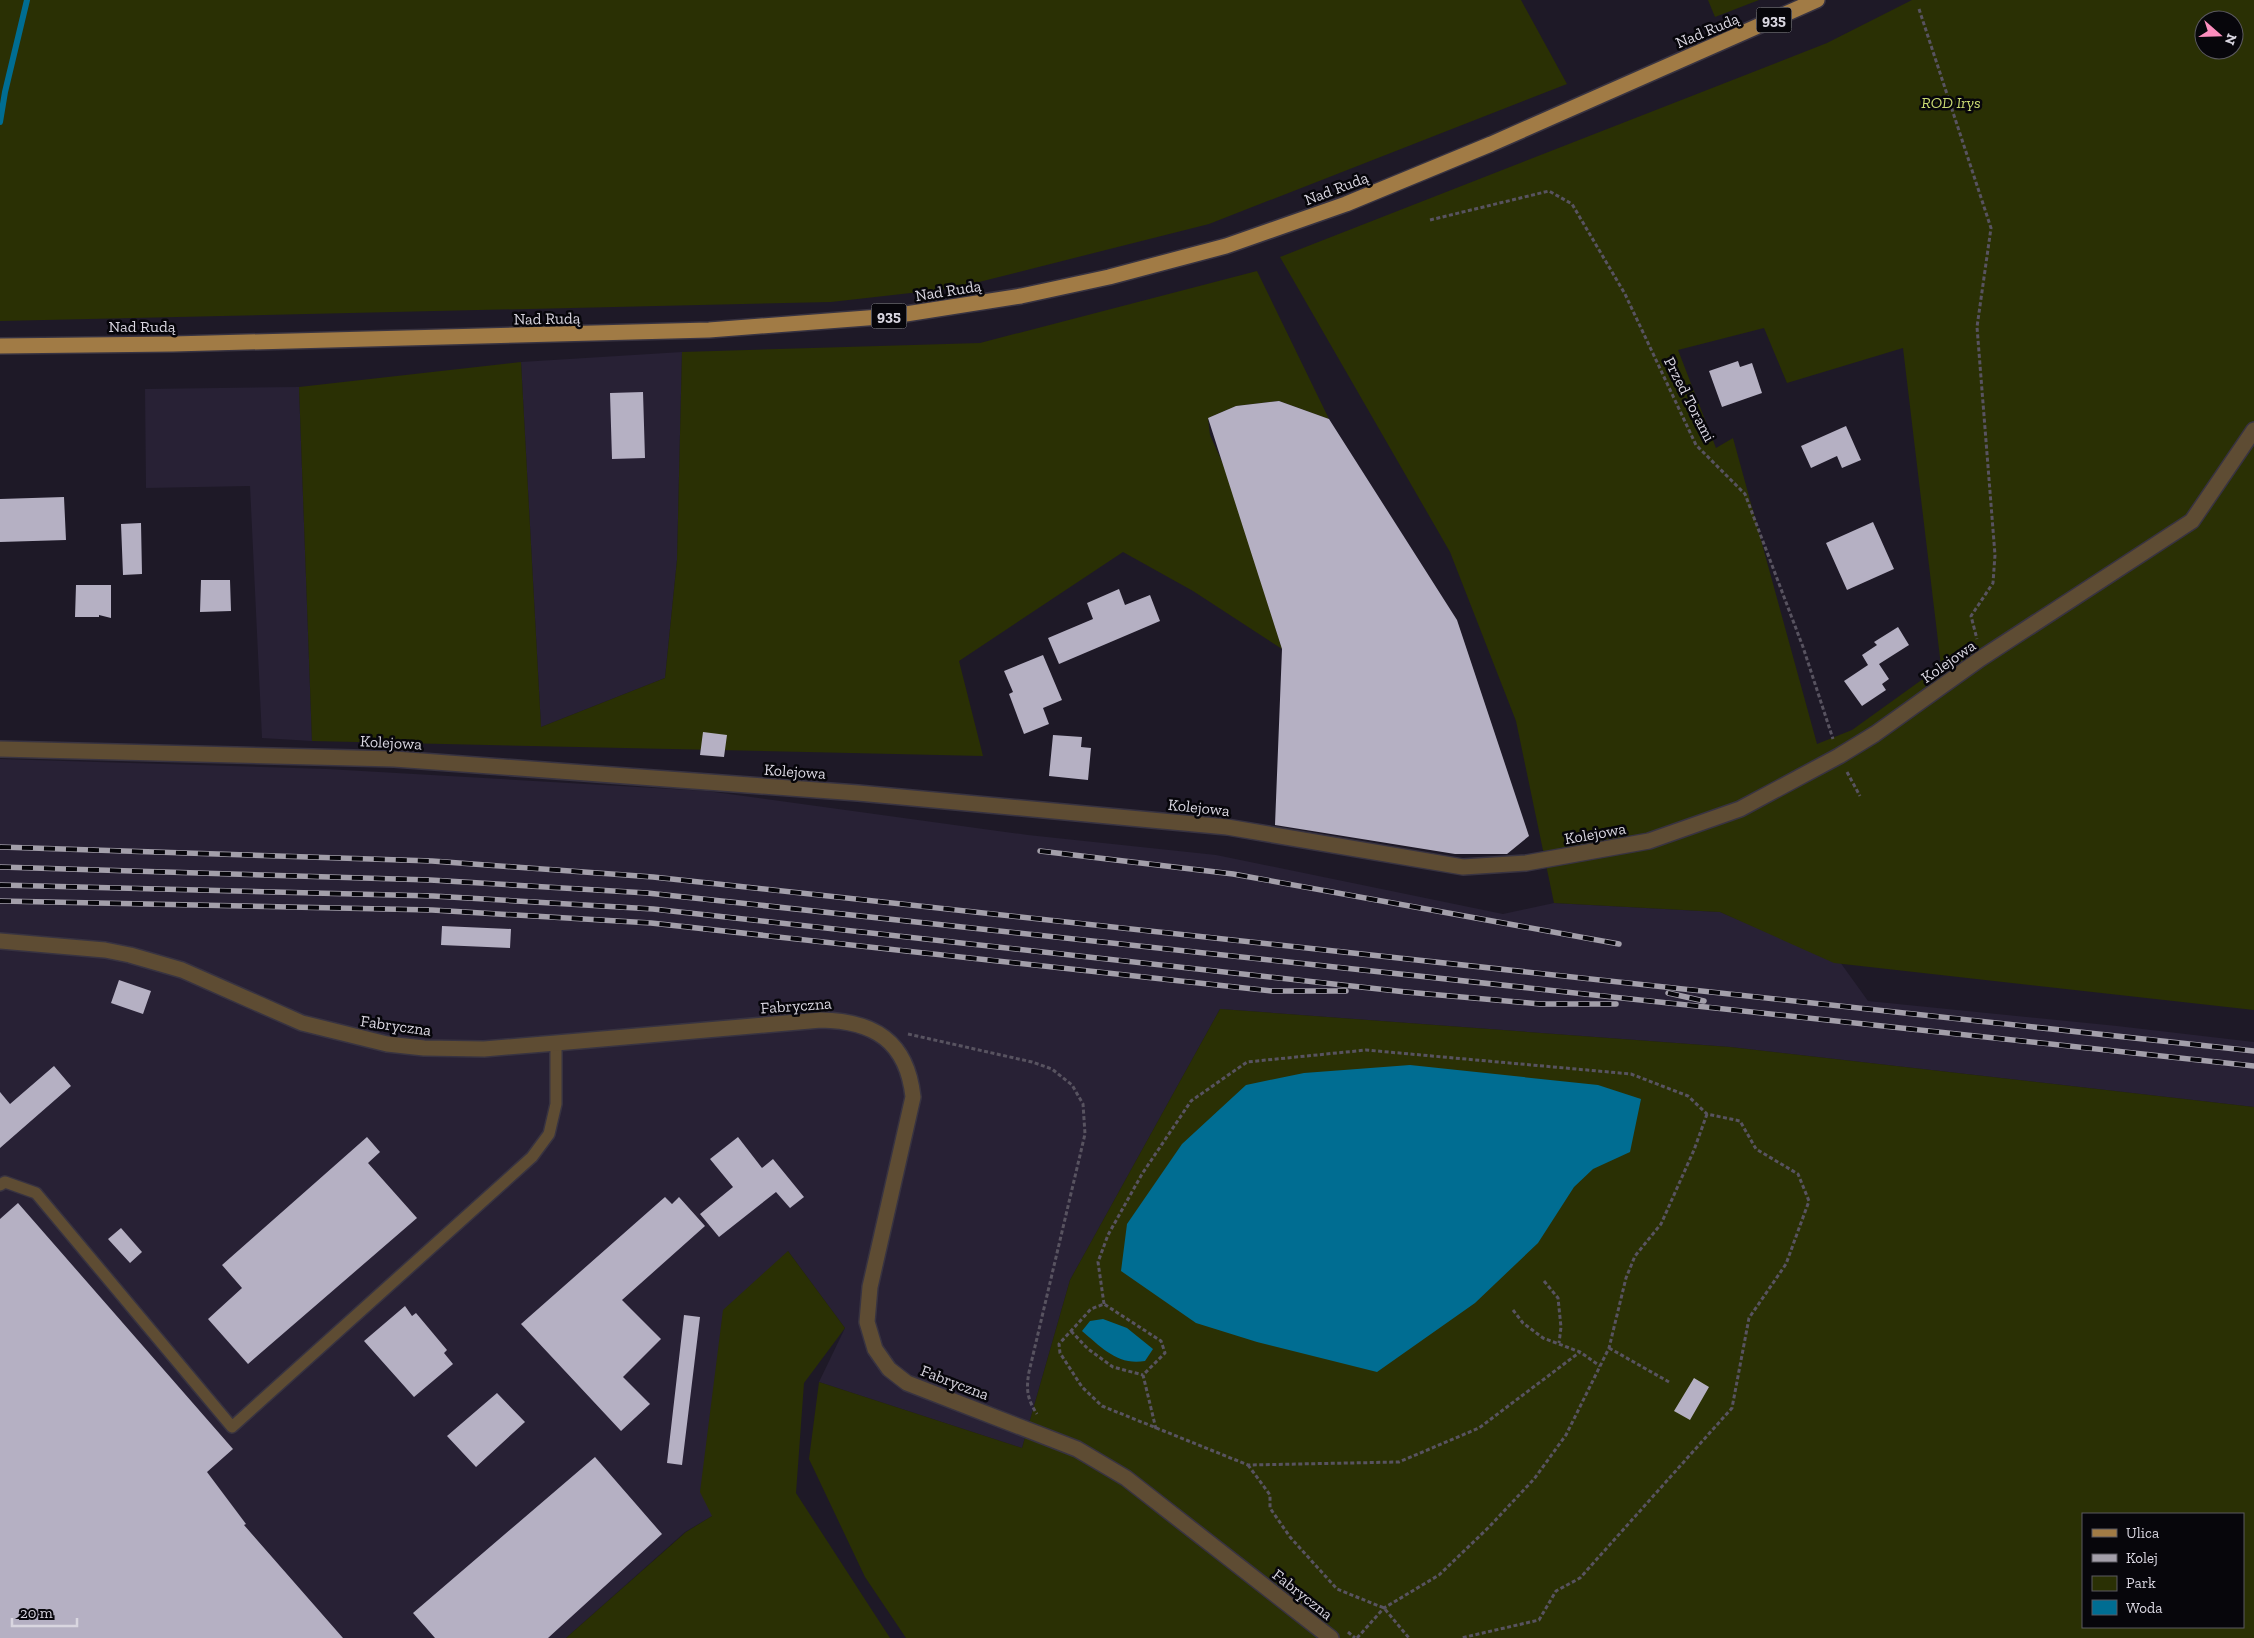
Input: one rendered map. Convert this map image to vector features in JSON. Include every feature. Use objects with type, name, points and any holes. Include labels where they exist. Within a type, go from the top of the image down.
[{"type":"main road","name":"Nad Rudą","points":[[0,346],[183,344],[710,330],[893,316],[1021,296],[1109,277],[1226,246],[1346,204],[1491,144],[1817,0]]},
{"type":"street","name":"Kolejowa","points":[[0,749],[394,759],[858,793],[1227,827],[1463,867],[1526,863],[1649,841],[1740,809],[1839,756],[1875,734],[1980,659],[2192,521],[2254,430]]},
{"type":"street","name":"Fabryczna","points":[[0,941],[105,950],[130,955],[182,970],[302,1023],[387,1044],[446,1049],[556,1043],[821,1020],[841,1020],[865,1027],[880,1035],[894,1047],[906,1063],[911,1077],[913,1097],[870,1287],[867,1322],[875,1349],[888,1369],[908,1383],[1077,1449],[1126,1478],[1336,1632]]},
{"type":"lane","points":[[0,1185],[5,1182],[36,1193],[232,1427],[532,1157],[548,1134],[556,1104],[556,1043]]},
{"type":"path","points":[[1919,9],[1991,228],[1977,327],[1995,554],[1993,583],[1971,616],[1980,659]]},
{"type":"path","name":"Przed Torami","points":[[1430,220],[1549,191],[1572,204],[1625,294],[1696,445],[1745,494],[1804,647],[1839,756],[1860,796]]},
{"type":"path","points":[[905,1033],[1032,1062],[1052,1069],[1072,1085],[1083,1104],[1085,1134],[1026,1389],[1029,1403],[1037,1414],[1042,1417]]},
{"type":"path","points":[[1143,1375],[1166,1353],[1161,1341],[1104,1304],[1098,1262],[1108,1235],[1142,1174],[1190,1101],[1247,1062],[1366,1050],[1631,1074],[1688,1096],[1707,1114],[1740,1121],[1756,1149],[1798,1174],[1809,1201],[1786,1264],[1749,1318],[1732,1408],[1580,1578],[1556,1591],[1539,1620],[1461,1638]]},
{"type":"path","points":[[1336,1632],[1356,1638],[1384,1608],[1439,1575],[1534,1480],[1566,1435],[1600,1366],[1608,1348],[1629,1270],[1635,1256],[1661,1224],[1694,1150],[1707,1114]]},
{"type":"path","points":[[1544,1281],[1558,1298],[1561,1327],[1559,1343]]},
{"type":"path","points":[[1104,1304],[1091,1309],[1059,1344],[1060,1354],[1082,1387],[1102,1406],[1248,1465],[1399,1462],[1479,1428],[1580,1352]]},
{"type":"path","points":[[1513,1310],[1523,1323],[1543,1338],[1580,1352],[1600,1366]]},
{"type":"path","points":[[1071,1331],[1088,1349],[1113,1367],[1143,1375]]},
{"type":"path","points":[[1608,1348],[1668,1382]]},
{"type":"path","points":[[1143,1375],[1156,1429]]},
{"type":"path","points":[[1248,1465],[1270,1495],[1270,1508],[1290,1537],[1337,1590],[1384,1608],[1410,1638]]},
{"type":"shaded area","points":[[682,352],[677,560],[665,678],[541,727],[521,362]]},
{"type":"shaded area","points":[[299,387],[312,741],[262,738],[250,486],[146,488],[145,389]]},
{"type":"shaded area","points":[[0,759],[327,769],[707,791],[1028,835],[1216,855],[1503,914],[1554,903],[1720,912],[1840,962],[1868,1001],[2254,1042],[2254,1107],[1730,1047],[1220,1009],[1070,1280],[1022,1448],[819,1382],[845,1328],[788,1251],[712,1516],[685,1532],[566,1638],[0,1638]]},
{"type":"green space","points":[[0,0],[1521,0],[1567,84],[1209,224],[955,288],[831,302],[0,321]]},
{"type":"green space","points":[[1708,0],[1759,0],[1715,17]]},
{"type":"green space","name":"ROD Irys","points":[[1912,0],[2254,0],[2254,1010],[1834,963],[1720,912],[1554,903],[1516,721],[1450,552],[1280,257],[1827,43]],"holes":[[[1764,328],[1787,383],[1903,348],[1941,666],[1852,730],[1817,744],[1733,438],[1716,448],[1678,350]]]},
{"type":"green space","points":[[1257,271],[1329,419],[1279,401],[1236,406],[1208,418],[1210,435],[1228,475],[1282,649],[1193,591],[1123,552],[959,661],[983,756],[312,741],[299,387],[521,362],[541,727],[665,678],[677,560],[682,352],[980,343]]},
{"type":"green space","points":[[1220,1009],[1730,1047],[2254,1107],[2254,1638],[906,1638],[865,1577],[809,1459],[819,1382],[1022,1448],[1070,1280]]},
{"type":"green space","points":[[788,1251],[845,1328],[804,1383],[796,1493],[890,1638],[566,1638],[686,1532],[712,1516],[700,1492],[723,1310]]},
{"type":"water","points":[[1410,1065],[1598,1085],[1641,1099],[1630,1152],[1593,1169],[1574,1187],[1538,1243],[1475,1303],[1377,1372],[1257,1342],[1196,1323],[1121,1271],[1127,1224],[1182,1144],[1246,1085],[1304,1073]]},
{"type":"water","points":[[1103,1319],[1127,1328],[1153,1349],[1145,1361],[1126,1361],[1118,1358],[1103,1349],[1082,1331],[1090,1321]]},
{"type":"building","points":[[1738,361],[1740,367],[1752,363],[1762,393],[1722,407],[1709,371]]},
{"type":"building","points":[[643,392],[645,458],[612,459],[610,393]]},
{"type":"building","points":[[1279,401],[1329,419],[1457,620],[1529,836],[1507,854],[1455,854],[1275,825],[1282,649],[1208,418],[1236,406]]},
{"type":"building","points":[[1846,426],[1861,460],[1842,468],[1837,456],[1811,468],[1801,446]]},
{"type":"building","points":[[64,497],[66,540],[0,542],[0,499]]},
{"type":"building","points":[[1873,522],[1894,569],[1847,590],[1826,543]]},
{"type":"building","points":[[141,523],[142,574],[123,575],[121,524]]},
{"type":"building","points":[[201,580],[230,580],[231,611],[200,612]]},
{"type":"building","points":[[76,585],[111,585],[111,618],[99,615],[99,617],[75,617]]},
{"type":"building","points":[[1119,589],[1125,605],[1150,595],[1160,621],[1059,664],[1048,638],[1093,619],[1087,603]]},
{"type":"building","points":[[1898,627],[1909,645],[1879,664],[1889,679],[1882,684],[1886,690],[1862,706],[1844,681],[1868,665],[1862,655],[1877,645],[1874,642]]},
{"type":"building","points":[[1043,655],[1062,700],[1043,708],[1049,724],[1024,734],[1009,694],[1013,692],[1004,671]]},
{"type":"building","points":[[703,732],[727,735],[724,757],[700,755]]},
{"type":"building","points":[[1053,735],[1082,737],[1081,747],[1091,748],[1088,780],[1049,776]]},
{"type":"building","points":[[442,926],[511,929],[510,948],[441,945]]},
{"type":"building","points":[[119,980],[151,991],[143,1014],[111,1003]]},
{"type":"building","points":[[54,1066],[71,1086],[0,1148],[0,1092],[10,1104]]},
{"type":"building","points":[[367,1137],[380,1152],[368,1163],[417,1218],[248,1364],[208,1319],[242,1288],[222,1265]]},
{"type":"building","points":[[738,1137],[762,1168],[773,1159],[804,1197],[790,1208],[776,1192],[719,1237],[700,1214],[733,1187],[710,1159]]},
{"type":"building","points":[[665,1197],[672,1204],[679,1197],[705,1226],[622,1300],[661,1339],[623,1377],[650,1404],[621,1431],[521,1324]]},
{"type":"building","points":[[18,1203],[233,1449],[207,1472],[246,1524],[244,1525],[343,1638],[0,1638],[0,1219]]},
{"type":"building","points":[[121,1228],[142,1252],[130,1263],[108,1239]]},
{"type":"building","points":[[405,1306],[412,1316],[416,1313],[447,1350],[444,1353],[453,1364],[414,1397],[364,1341]]},
{"type":"building","points":[[684,1315],[700,1317],[682,1465],[667,1463]]},
{"type":"building","points":[[1694,1378],[1709,1387],[1690,1420],[1674,1411]]},
{"type":"building","points":[[497,1393],[525,1422],[476,1467],[447,1436]]},
{"type":"building","points":[[595,1457],[662,1534],[548,1638],[435,1638],[413,1613]]},
{"type":"waterway","points":[[0,122],[5,92],[27,0]]},
{"type":"railway","points":[[0,847],[432,861],[653,877],[2254,1051]]},
{"type":"railway","points":[[1040,851],[1233,874],[1619,944]]},
{"type":"railway","points":[[0,867],[430,880],[647,893],[2254,1066]]},
{"type":"railway","points":[[0,885],[433,896],[653,909],[1406,992],[1540,1004],[1616,1004]]},
{"type":"railway","points":[[0,901],[432,910],[651,923],[1272,991],[1346,991]]},
{"type":"railway","points":[[1668,993],[1704,1001]]}]
